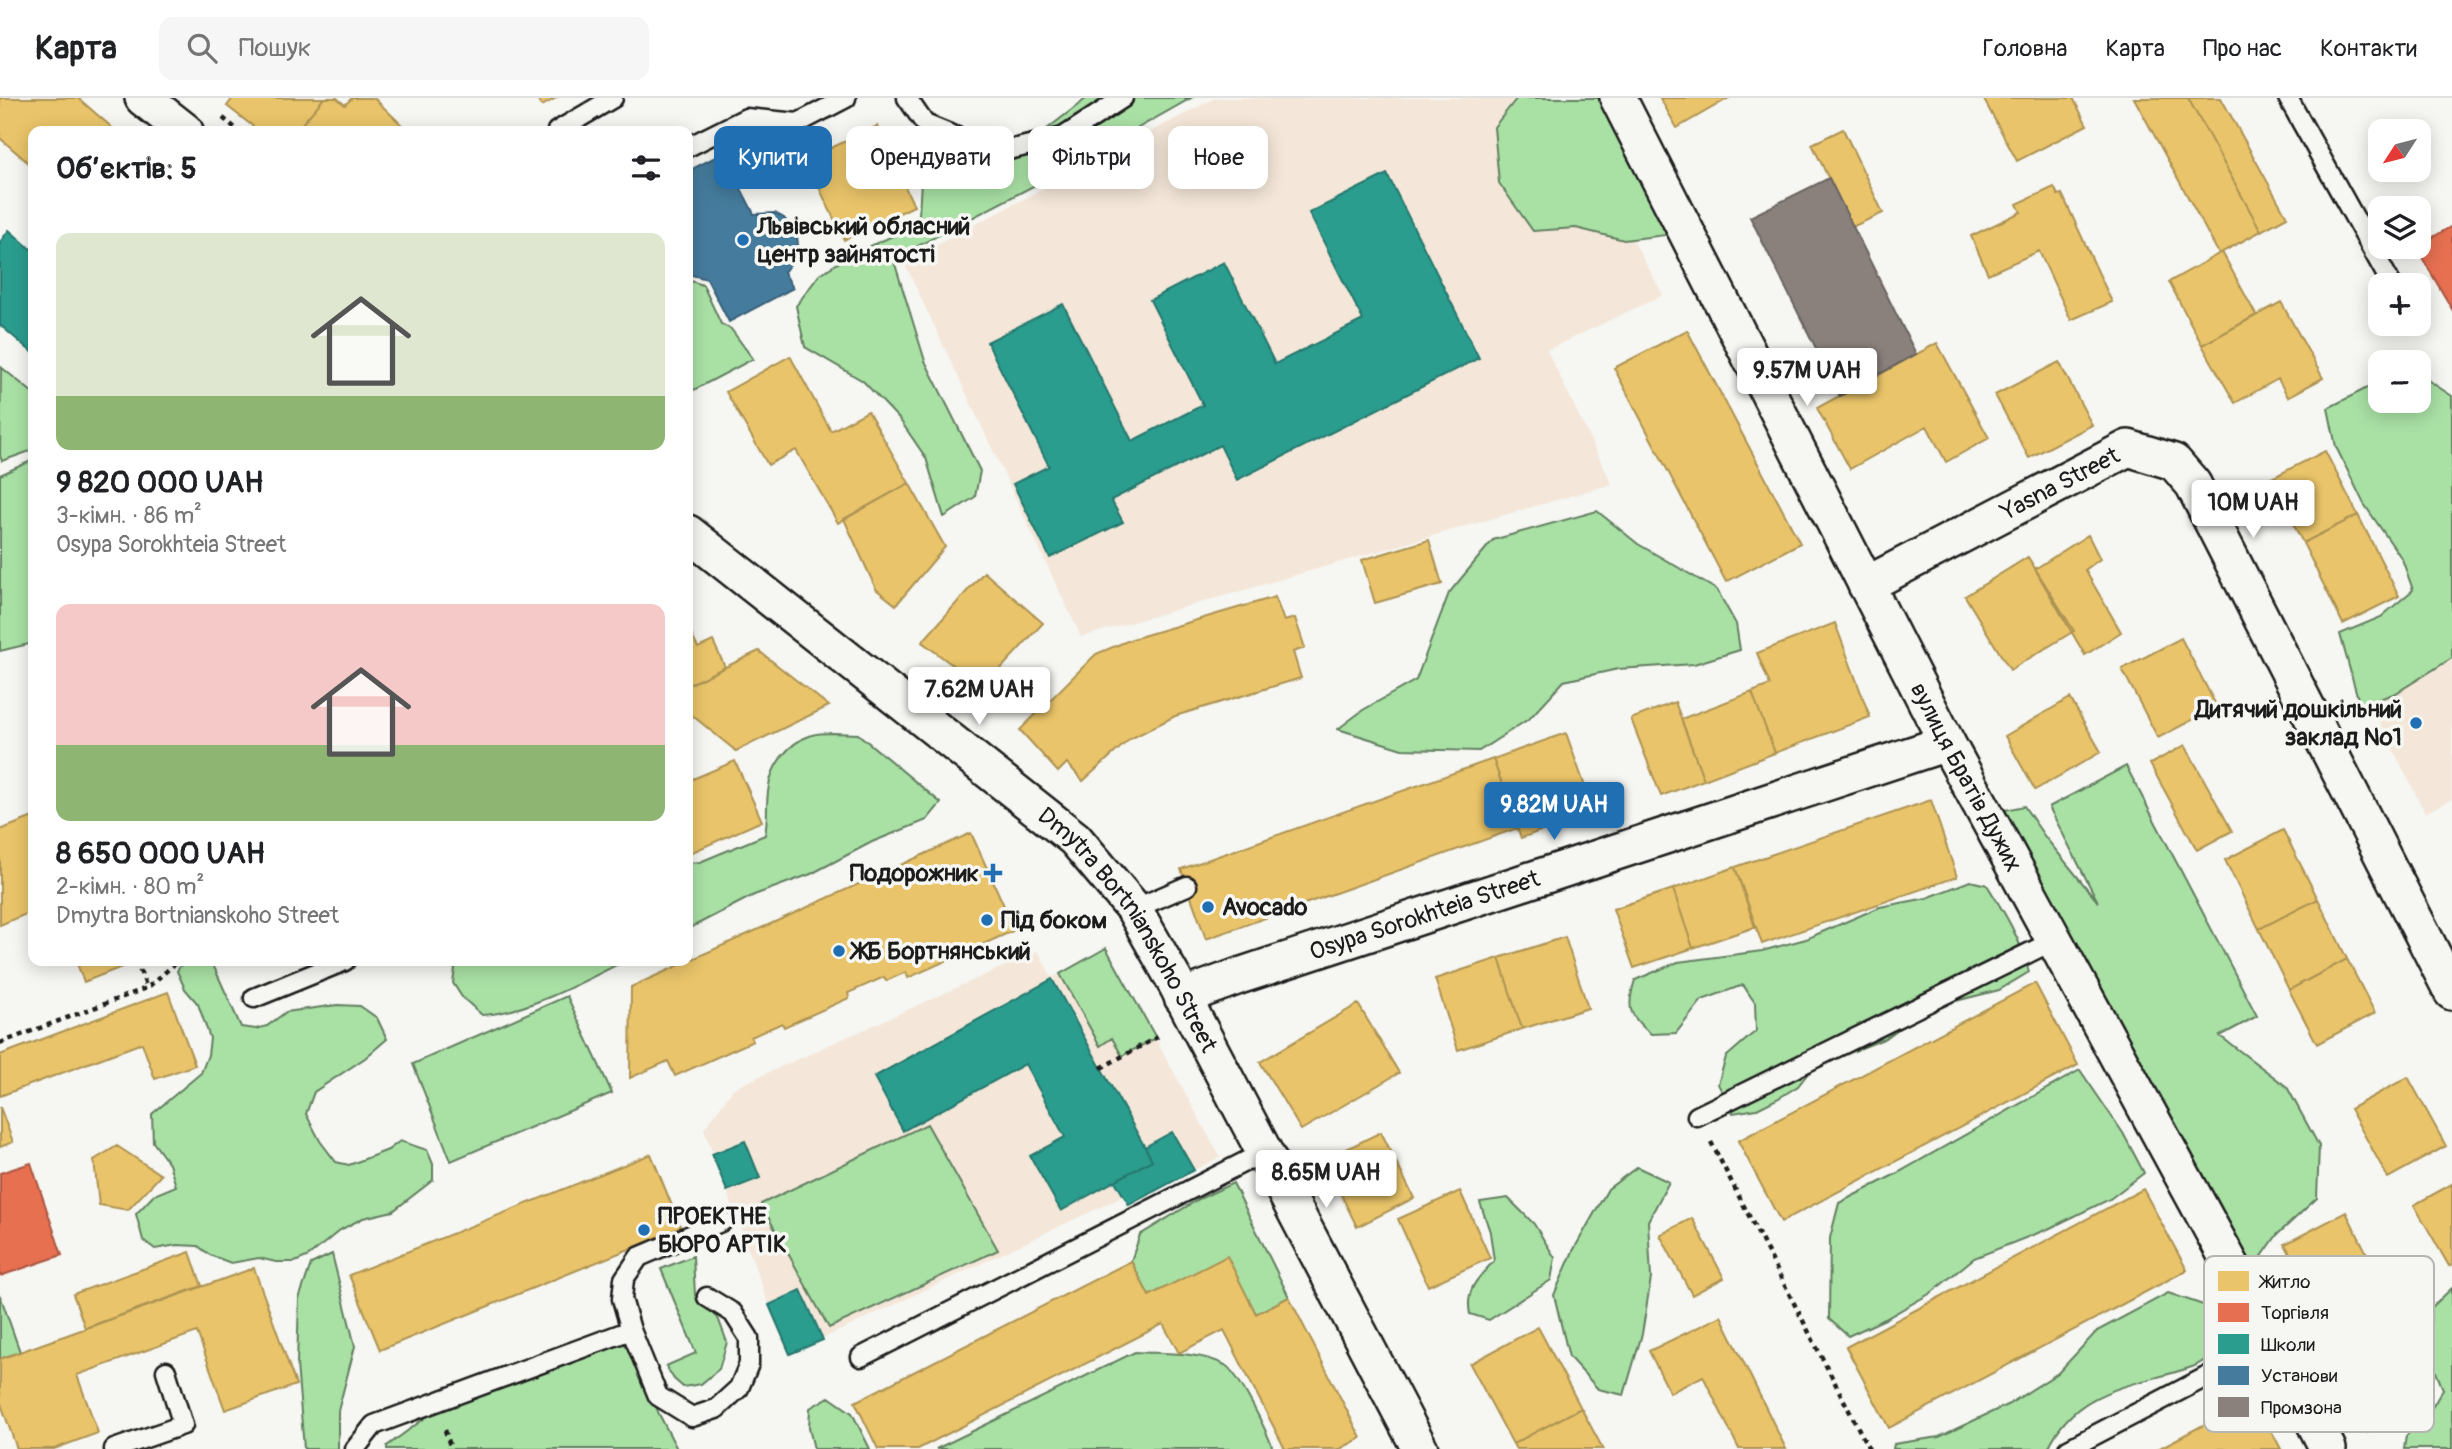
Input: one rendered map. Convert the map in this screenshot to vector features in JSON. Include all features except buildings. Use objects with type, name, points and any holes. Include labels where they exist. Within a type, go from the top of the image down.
[{"type":"street","points":[[144,98],[179,126]]},
{"type":"street","name":"вулиця Братів Дужих","points":[[1618,98],[1947,743],[2226,1256]]},
{"type":"street","name":"Yasna Street","points":[[1866,585],[2128,448],[2174,462],[2193,484],[2452,992]]},
{"type":"street","name":"Dmytra Bortnianskoho Street","points":[[693,537],[1075,839],[1134,909],[1420,1449]]},
{"type":"street","name":"Osypa Sorokhteia Street","points":[[1182,997],[1947,743]]},
{"type":"street","name":"вулиця Братів Дужих","points":[[2319,1432],[2328,1449]]},
{"type":"lane","points":[[565,126],[613,98]]},
{"type":"lane","points":[[693,144],[746,118],[798,123],[846,98]]},
{"type":"lane","points":[[907,98],[925,124],[996,153],[1063,137],[1123,98]]},
{"type":"lane","points":[[2288,98],[2385,273]]},
{"type":"lane","points":[[1134,909],[1187,886]]},
{"type":"lane","points":[[1697,1116],[2053,941]]},
{"type":"lane","points":[[254,998],[333,966]]},
{"type":"lane","points":[[861,1357],[1264,1152]]},
{"type":"lane","points":[[707,1297],[733,1313],[749,1338],[749,1364],[738,1388],[716,1409],[692,1417],[658,1396],[631,1330],[622,1299],[624,1279],[639,1257],[723,1221]]},
{"type":"lane","points":[[355,1449],[374,1425],[631,1330]]},
{"type":"lane","points":[[114,1449],[183,1425],[166,1371]]},
{"type":"lane","points":[[2067,1449],[2204,1378]]},
{"type":"path","points":[[138,966],[146,988]]},
{"type":"path","points":[[0,1043],[146,988],[172,966]]},
{"type":"path","points":[[1101,1068],[1168,1031]]},
{"type":"path","points":[[1697,1116],[1869,1449]]},
{"type":"shaded area","points":[[1215,98],[1555,98],[1663,295],[1547,350],[1612,484],[1081,637],[904,262],[1042,189],[1154,189],[1154,130]]},
{"type":"shaded area","name":"Дитячий дошкільний заклад №1","points":[[2452,589],[2452,799],[2425,813],[2342,647]]},
{"type":"shaded area","points":[[1106,948],[1220,1157],[1194,1170],[1124,1196],[790,1354],[769,1305],[704,1129],[734,1088],[1038,951],[1052,978]]},
{"type":"green space","points":[[1087,98],[1191,98],[1142,126],[1051,126]]},
{"type":"green space","points":[[1517,98],[1603,98],[1657,197],[1666,235],[1624,240],[1576,228],[1533,231],[1499,183],[1494,127]]},
{"type":"green space","points":[[1028,142],[1028,189],[894,261],[925,361],[980,471],[975,497],[944,517],[926,458],[900,420],[863,381],[805,347],[796,306],[820,274],[853,254],[895,235],[919,215],[921,189],[1014,189],[1014,149]]},
{"type":"green space","points":[[693,282],[703,285],[721,324],[731,329],[753,359],[693,390]]},
{"type":"green space","points":[[1,367],[28,389],[28,452],[2,461]]},
{"type":"green space","points":[[2431,382],[2452,396],[2452,658],[2396,693],[2360,706],[2340,634],[2381,617],[2413,590],[2402,559],[2364,504],[2336,447],[2328,408],[2368,388],[2368,413],[2431,413]]},
{"type":"green space","points":[[28,462],[28,644],[0,651],[0,475]]},
{"type":"green space","points":[[1597,511],[1638,544],[1717,590],[1736,624],[1740,650],[1694,664],[1618,669],[1564,681],[1530,718],[1479,751],[1402,749],[1338,729],[1363,710],[1416,680],[1449,593],[1493,540]]},
{"type":"green space","points":[[817,734],[858,734],[941,803],[927,820],[872,842],[811,874],[754,895],[693,926],[693,863],[765,835],[769,783],[776,765],[795,744]]},
{"type":"green space","points":[[2126,766],[2257,1016],[2220,1036],[2287,1087],[2319,1146],[2317,1198],[2277,1235],[2262,1256],[2238,1256],[2006,830],[2005,810],[2024,806],[2045,837],[2098,902],[2049,807]]},
{"type":"green space","points":[[1970,881],[1987,885],[2012,927],[2029,972],[1999,990],[1952,1002],[1913,1018],[1886,1038],[1812,1068],[1798,1086],[1757,1109],[1733,1113],[1718,1084],[1726,1057],[1756,1031],[1755,1003],[1743,985],[1702,1000],[1676,1033],[1651,1034],[1631,1011],[1635,980],[1678,962],[1762,951],[1806,939],[1880,907],[1927,898]]},
{"type":"green space","points":[[1106,948],[1156,1038],[1122,1056],[1112,1038],[1100,1046],[1060,974]]},
{"type":"green space","points":[[180,966],[213,966],[241,1027],[256,1029],[267,1026],[286,1012],[337,1005],[360,1006],[377,1018],[387,1039],[365,1058],[314,1092],[306,1114],[320,1141],[336,1162],[349,1165],[388,1150],[400,1141],[427,1150],[433,1164],[433,1180],[393,1211],[363,1218],[340,1230],[309,1256],[295,1262],[259,1258],[231,1263],[210,1255],[198,1246],[177,1245],[155,1249],[143,1240],[136,1214],[154,1195],[176,1186],[169,1164],[153,1142],[152,1114],[201,1073],[208,1055],[210,1038],[198,1004],[185,989],[177,971]]},
{"type":"green space","points":[[455,966],[614,966],[536,1002],[517,1009],[482,1015],[462,997],[453,983]]},
{"type":"green space","points":[[567,996],[612,1093],[451,1161],[413,1064]]},
{"type":"green space","points":[[2080,1070],[2123,1133],[2144,1173],[2110,1199],[2048,1229],[1974,1258],[1931,1293],[1885,1319],[1848,1336],[1829,1319],[1830,1238],[1839,1203]]},
{"type":"green space","points":[[927,1124],[998,1250],[829,1328],[761,1204]]},
{"type":"green space","points":[[1637,1167],[1669,1182],[1648,1221],[1651,1278],[1642,1334],[1624,1395],[1598,1389],[1569,1357],[1554,1295],[1573,1251],[1608,1189]]},
{"type":"green space","points":[[1233,1183],[1289,1297],[1256,1314],[1227,1257],[1149,1296],[1131,1261],[1140,1235],[1199,1199]]},
{"type":"green space","points":[[1508,1198],[1534,1224],[1555,1258],[1551,1280],[1489,1320],[1470,1314],[1469,1305],[1474,1284],[1494,1261],[1490,1232],[1480,1202]]},
{"type":"green space","points":[[332,1254],[355,1346],[338,1411],[338,1449],[304,1449],[297,1364],[299,1299],[311,1264]]},
{"type":"green space","points":[[693,1256],[695,1295],[718,1318],[727,1342],[719,1369],[701,1384],[683,1387],[666,1366],[696,1353],[661,1269]]},
{"type":"green space","points":[[2452,1288],[2452,1449],[2404,1449],[2406,1436],[2410,1432],[2434,1432],[2434,1404],[2443,1389],[2434,1367],[2434,1305]]},
{"type":"green space","points":[[2168,1293],[2204,1305],[2204,1360],[2192,1367],[2109,1392],[2091,1401],[2074,1413],[2060,1428],[2048,1449],[1893,1449],[1894,1444],[1939,1437],[2009,1404],[2058,1373],[2097,1331]]},
{"type":"green space","points":[[0,1295],[20,1352],[0,1359]]},
{"type":"green space","points":[[623,1343],[634,1352],[659,1414],[677,1449],[387,1449],[387,1446],[429,1415],[610,1344]]},
{"type":"green space","points":[[1135,1352],[1192,1355],[1225,1365],[1245,1391],[1273,1449],[936,1449]]},
{"type":"green space","points":[[829,1397],[852,1413],[870,1449],[814,1449],[809,1428],[810,1408]]},
{"type":"place","name":"Львівський обласний центр зайнятості","points":[[743,240]]},
{"type":"place","name":"Дитячий дошкільний заклад №1","points":[[2416,723]]},
{"type":"place","name":"Подорожник","points":[[993,873]]},
{"type":"place","name":"Avocado","points":[[1208,907]]},
{"type":"place","name":"Під боком","points":[[987,920]]},
{"type":"place","name":"ЖБ Бортнянський","points":[[839,951]]},
{"type":"place","name":"ПРОЕКТНЕ БЮРО АРТІК","points":[[644,1230]]}]
